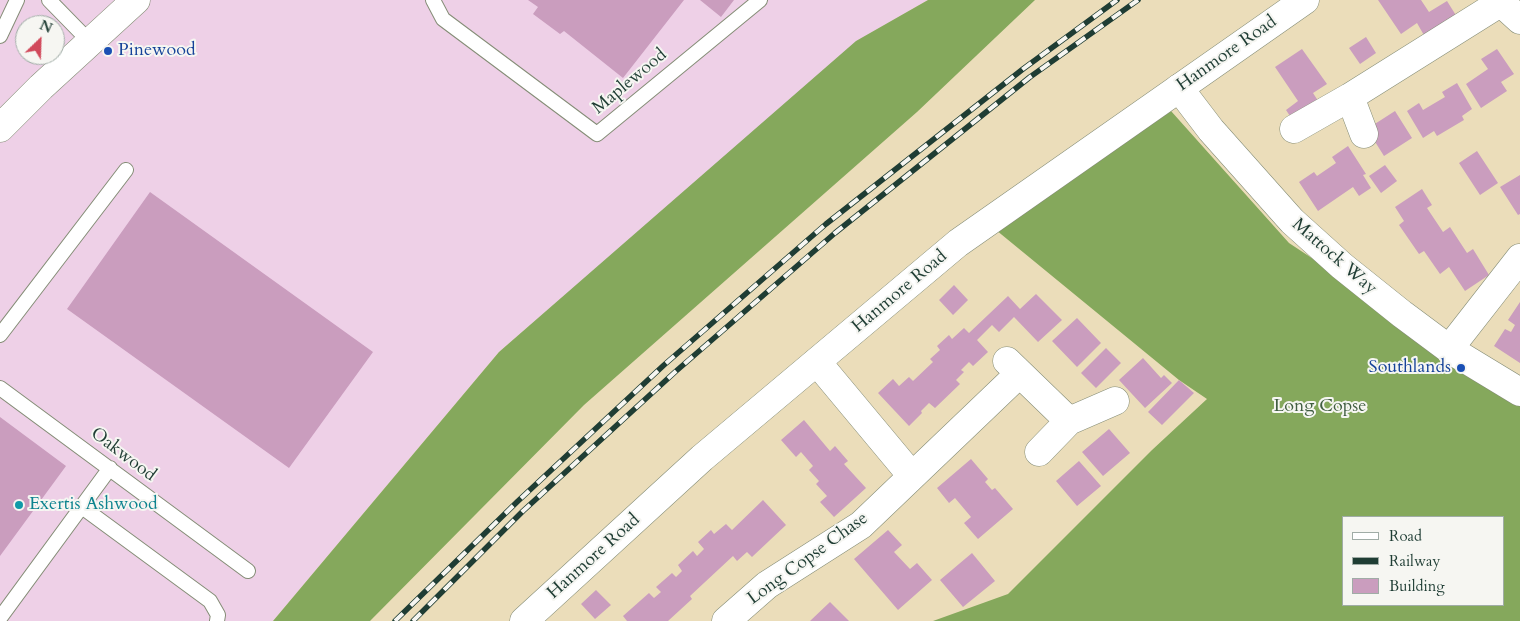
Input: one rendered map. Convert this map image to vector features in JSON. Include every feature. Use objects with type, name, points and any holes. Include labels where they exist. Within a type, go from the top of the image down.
[{"type":"street","points":[[0,128],[40,87],[136,0]]},
{"type":"street","name":"Hanmore Road","points":[[524,621],[702,458],[958,243],[1305,0]]},
{"type":"street","points":[[1294,129],[1506,8]]},
{"type":"street","name":"Mattock Way","points":[[1179,88],[1211,130],[1292,221],[1357,278],[1449,349],[1520,392]]},
{"type":"street","points":[[1350,98],[1364,134]]},
{"type":"street","points":[[1449,349],[1520,258]]},
{"type":"street","points":[[817,362],[912,476]]},
{"type":"street","name":"Long Copse Chase","points":[[726,621],[766,585],[860,525],[912,476],[1013,367],[1069,421]]},
{"type":"street","points":[[1039,452],[1069,421],[1115,401]]},
{"type":"lane","points":[[0,36],[17,0]]},
{"type":"lane","points":[[49,0],[90,42]]},
{"type":"lane","name":"Maplewood","points":[[433,0],[443,19],[597,134],[760,0]]},
{"type":"lane","points":[[0,335],[126,170]]},
{"type":"lane","name":"Oakwood","points":[[0,388],[248,571]]},
{"type":"lane","points":[[0,618],[110,468]]},
{"type":"lane","points":[[82,507],[210,601],[218,615],[216,621]]},
{"type":"shaded area","points":[[0,0],[928,0],[864,37],[499,352],[273,621],[0,621]]},
{"type":"green space","points":[[928,0],[1035,0],[917,112],[584,405],[370,621],[273,621],[499,352],[856,41]]},
{"type":"green space","name":"Long Copse","points":[[1171,111],[1289,243],[1520,402],[1520,621],[933,621],[1008,594],[1152,450],[1207,399],[1179,380],[996,230]]},
{"type":"building","points":[[528,0],[684,0],[623,78],[564,31],[560,34],[533,14],[538,7]]},
{"type":"building","points":[[700,0],[734,0],[721,17]]},
{"type":"building","points":[[1378,0],[1421,0],[1429,12],[1447,1],[1457,17],[1425,37],[1417,23],[1401,34]]},
{"type":"building","points":[[1366,37],[1376,53],[1360,64],[1349,48]]},
{"type":"building","points":[[1302,49],[1327,84],[1313,93],[1322,107],[1296,125],[1286,110],[1298,101],[1275,67]]},
{"type":"building","points":[[1497,49],[1514,74],[1501,82],[1507,91],[1481,108],[1466,84],[1488,69],[1481,59]]},
{"type":"building","points":[[1457,83],[1472,109],[1462,116],[1464,120],[1437,136],[1434,131],[1423,138],[1407,111],[1419,103],[1423,110],[1445,97],[1442,92]]},
{"type":"building","points":[[1395,111],[1412,138],[1384,156],[1367,129]]},
{"type":"building","points":[[1348,146],[1366,174],[1363,175],[1371,188],[1359,196],[1353,187],[1318,211],[1299,182],[1314,172],[1317,176],[1336,163],[1332,157]]},
{"type":"building","points":[[1477,151],[1498,183],[1480,195],[1459,163]]},
{"type":"building","points":[[1385,165],[1397,181],[1381,193],[1369,176]]},
{"type":"building","points":[[1520,175],[1520,214],[1518,215],[1500,187]]},
{"type":"building","points":[[1422,189],[1432,205],[1427,208],[1443,232],[1450,227],[1467,253],[1473,249],[1489,275],[1465,291],[1449,267],[1440,274],[1424,251],[1419,254],[1399,225],[1404,221],[1395,207]]},
{"type":"building","points":[[150,192],[373,352],[289,468],[67,309]]},
{"type":"building","points":[[954,285],[968,300],[953,315],[939,300]]},
{"type":"building","points":[[1036,294],[1062,320],[1038,342],[1014,317],[999,332],[992,325],[977,340],[988,352],[973,366],[969,362],[961,370],[964,372],[956,380],[960,384],[935,408],[929,403],[909,426],[878,393],[893,379],[899,386],[909,377],[913,381],[933,362],[930,359],[940,350],[937,346],[949,335],[952,339],[964,328],[969,333],[1008,296],[1020,309]]},
{"type":"building","points":[[1520,302],[1520,363],[1494,346],[1505,329],[1511,332],[1515,325],[1508,320]]},
{"type":"building","points":[[1077,318],[1101,343],[1077,367],[1052,341]]},
{"type":"building","points":[[1106,348],[1121,363],[1096,388],[1081,373]]},
{"type":"building","points":[[1143,358],[1161,378],[1164,375],[1172,383],[1145,408],[1119,380]]},
{"type":"building","points":[[1179,380],[1194,393],[1162,425],[1148,412]]},
{"type":"building","name":"Exertis Ashwood","points":[[0,417],[66,466],[0,556]]},
{"type":"building","points":[[804,420],[830,451],[835,446],[848,461],[844,464],[866,488],[834,517],[820,502],[827,496],[816,484],[819,481],[809,470],[813,466],[801,452],[796,457],[781,440]]},
{"type":"building","points":[[1109,429],[1130,453],[1103,476],[1082,452]]},
{"type":"building","points":[[971,459],[988,479],[985,482],[992,490],[995,488],[1013,509],[978,539],[964,523],[971,517],[955,498],[949,503],[937,488]]},
{"type":"building","points":[[1079,461],[1101,486],[1077,506],[1056,481]]},
{"type":"building","points":[[763,500],[786,525],[752,557],[747,552],[737,561],[733,556],[690,596],[692,599],[668,621],[627,621],[623,616],[649,593],[654,598],[661,592],[656,587],[672,573],[676,577],[682,571],[678,565],[693,551],[697,556],[704,549],[698,542],[711,530],[714,534],[726,524],[732,530]]},
{"type":"building","points":[[888,530],[902,545],[894,552],[910,569],[917,563],[932,580],[898,610],[854,559]]},
{"type":"building","points":[[972,553],[995,581],[963,607],[940,580]]},
{"type":"building","points":[[596,590],[611,605],[595,619],[581,604]]},
{"type":"building","points":[[830,602],[849,621],[810,621]]},
{"type":"railway","points":[[395,621],[518,501],[664,365],[826,224],[1023,69],[1117,0]]},
{"type":"railway","points":[[413,621],[523,511],[675,372],[835,233],[1030,77],[1138,0]]},
{"type":"place","name":"Pinewood","points":[[108,51]]},
{"type":"place","name":"Southlands","points":[[1461,368]]},
{"type":"place","name":"Exertis Ashwood","points":[[19,505]]}]
